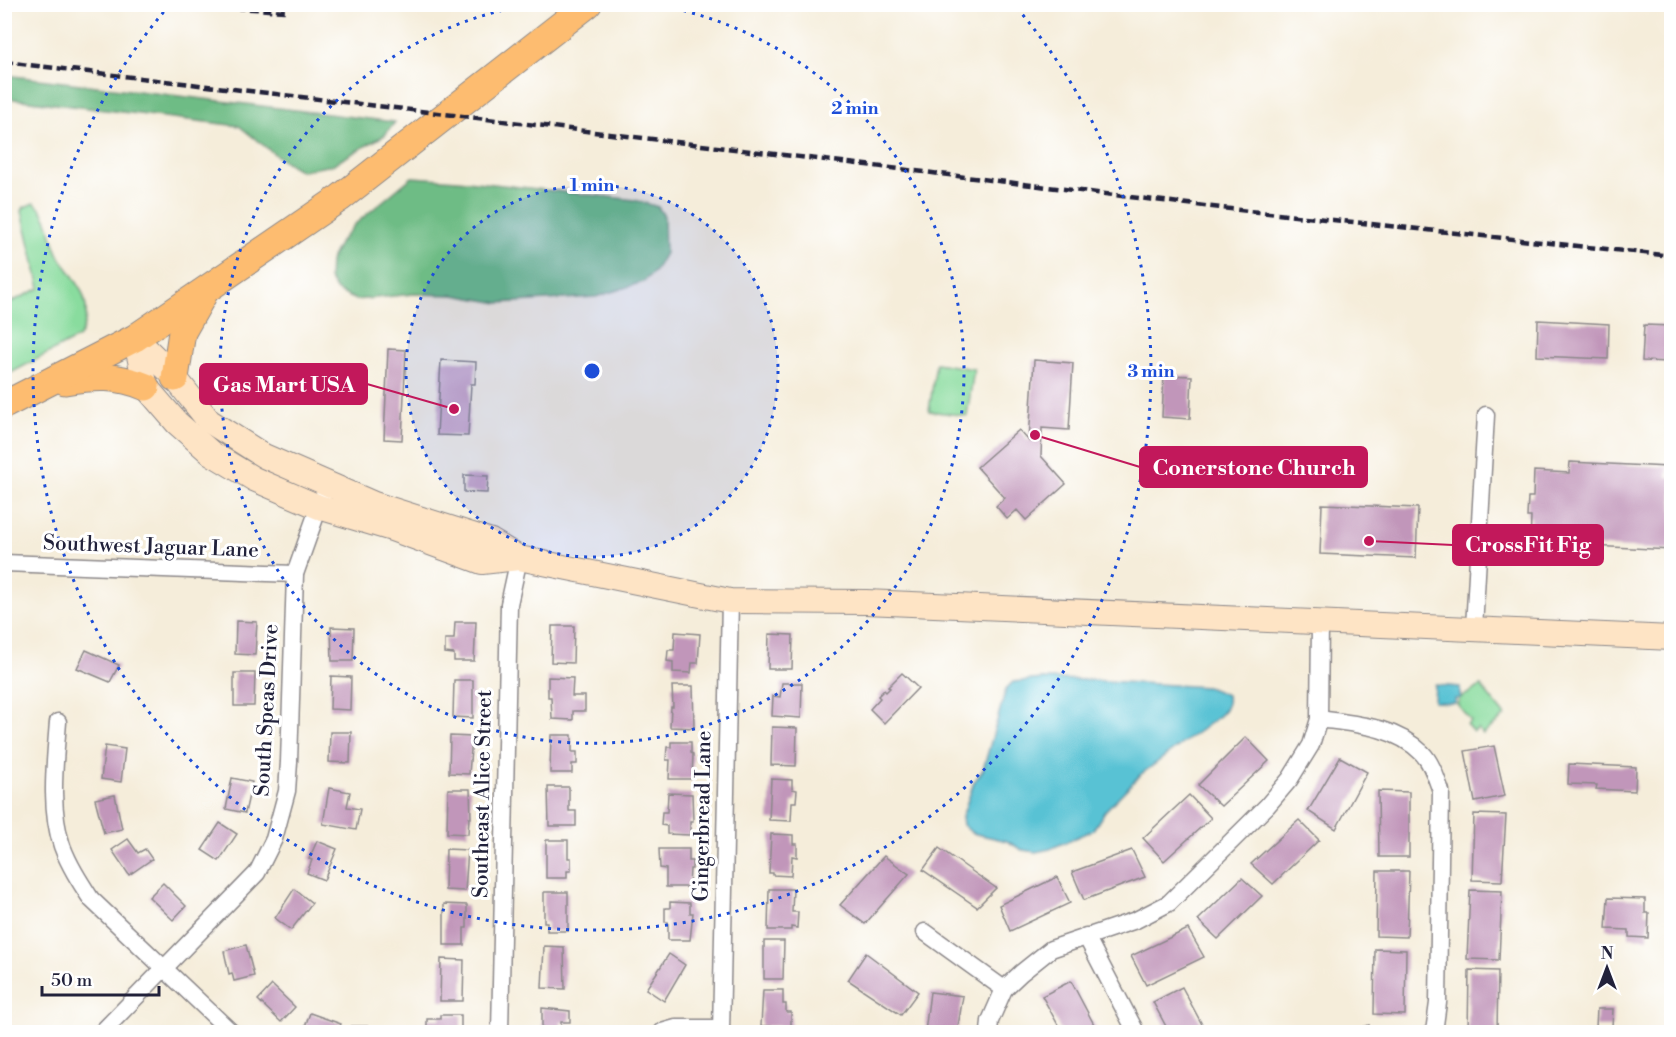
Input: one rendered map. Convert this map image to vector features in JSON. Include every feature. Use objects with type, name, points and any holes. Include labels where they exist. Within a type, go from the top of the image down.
[{"type":"main road","points":[[4,405],[135,338],[340,198],[588,4]]},
{"type":"main road","points":[[175,378],[182,332],[206,290]]},
{"type":"main road","points":[[135,338],[175,378],[209,421],[264,456],[374,504],[492,541],[519,558]]},
{"type":"main road","points":[[135,338],[146,387],[177,423],[211,453],[254,479],[319,507],[392,529],[482,562],[519,558],[730,602],[866,602],[1671,638]]},
{"type":"main road","points":[[44,385],[89,377],[116,377],[146,387]]},
{"type":"street","points":[[1474,628],[1486,415]]},
{"type":"street","name":"South Speas Drive","points":[[102,1032],[166,969],[257,873],[274,840],[287,791],[295,574],[327,483]]},
{"type":"street","name":"Southeast Alice Street","points":[[500,1032],[509,604],[519,558]]},
{"type":"street","name":"Southwest Jaguar Lane","points":[[4,563],[295,574]]},
{"type":"street","name":"Gingerbread Lane","points":[[721,1030],[730,602]]},
{"type":"street","points":[[989,1032],[990,1021],[1004,989],[1051,949],[1136,920],[1169,903],[1267,806],[1290,779],[1311,745],[1319,719],[1320,623]]},
{"type":"street","points":[[1319,719],[1365,726],[1397,735],[1422,753],[1434,771],[1441,791],[1438,1003],[1434,1032]]},
{"type":"street","points":[[58,722],[55,817],[62,846],[74,873],[91,899],[231,1032]]},
{"type":"street","points":[[925,932],[1004,989]]},
{"type":"street","points":[[1086,936],[1136,1032]]},
{"type":"street","points":[[662,1032],[676,1028],[721,1030]]},
{"type":"green space","points":[[5,75],[395,122],[385,135],[332,165],[301,171],[282,160],[239,126],[5,98]]},
{"type":"green space","points":[[412,177],[635,200],[658,207],[664,216],[665,253],[655,271],[643,282],[596,297],[499,303],[454,295],[413,294],[356,300],[337,291],[329,279],[330,261],[340,242],[354,225]]},
{"type":"green space","points":[[34,203],[44,214],[57,251],[81,290],[86,306],[85,320],[79,337],[5,376],[5,305],[40,288],[22,211],[24,207]]},
{"type":"green space","points":[[936,363],[974,369],[967,416],[929,411]]},
{"type":"green space","points":[[1481,686],[1505,716],[1483,734],[1478,729],[1473,732],[1467,725],[1471,721],[1457,704],[1460,698]]},
{"type":"water","points":[[1043,679],[1207,687],[1227,695],[1227,703],[1223,712],[1214,720],[1140,775],[1105,811],[1093,830],[1050,849],[1036,852],[1022,850],[1007,841],[972,833],[963,825],[962,817],[974,782],[983,770],[1006,689],[1013,682]]},
{"type":"water","points":[[1435,685],[1460,687],[1460,698],[1455,699],[1455,703],[1434,702]]},
{"type":"building","points":[[1538,320],[1609,324],[1608,359],[1537,356]]},
{"type":"building","points":[[1644,325],[1672,326],[1672,362],[1642,361]]},
{"type":"building","points":[[388,349],[406,350],[402,440],[384,439]]},
{"type":"building","points":[[441,360],[476,362],[475,384],[471,384],[468,436],[437,435]]},
{"type":"building","points":[[1034,360],[1073,363],[1069,430],[1042,428],[1041,456],[1066,484],[1026,520],[1017,510],[1007,519],[996,506],[1005,498],[977,467],[1019,430],[1029,441]]},
{"type":"building","points":[[1164,375],[1192,376],[1190,419],[1162,417]]},
{"type":"building","points":[[1570,462],[1668,467],[1667,477],[1672,478],[1672,550],[1530,543],[1531,517],[1527,517],[1528,497],[1533,497],[1534,471],[1569,473]]},
{"type":"building","points":[[464,475],[488,476],[487,493],[464,492]]},
{"type":"building","points":[[1322,504],[1418,508],[1416,558],[1320,554]]},
{"type":"building","points":[[236,621],[257,622],[255,655],[235,654]]},
{"type":"building","points":[[455,622],[476,622],[474,661],[454,661],[454,654],[445,653],[445,639],[454,639]]},
{"type":"building","points":[[552,626],[574,626],[573,663],[551,662]]},
{"type":"building","points":[[331,627],[354,628],[353,661],[332,661]]},
{"type":"building","points":[[675,632],[700,634],[698,663],[692,663],[691,673],[673,672],[673,662],[667,661],[668,650],[674,650]]},
{"type":"building","points":[[769,634],[793,635],[792,669],[768,669]]},
{"type":"building","points":[[86,650],[119,665],[110,682],[77,668]]},
{"type":"building","points":[[234,673],[255,673],[254,706],[234,706]]},
{"type":"building","points":[[902,673],[918,688],[884,723],[870,709],[880,698],[878,696],[884,690],[886,692]]},
{"type":"building","points":[[331,676],[351,677],[350,710],[330,709]]},
{"type":"building","points":[[548,677],[573,678],[572,696],[585,696],[585,711],[573,711],[573,720],[552,719],[551,697],[548,697]]},
{"type":"building","points":[[454,680],[473,680],[473,718],[453,717]]},
{"type":"building","points":[[782,683],[802,683],[801,718],[772,716],[773,696],[780,697]]},
{"type":"building","points":[[672,686],[693,686],[694,728],[670,727],[671,707],[673,707]]},
{"type":"building","points":[[772,727],[797,728],[796,766],[771,765]]},
{"type":"building","points":[[330,732],[351,732],[350,763],[329,762]]},
{"type":"building","points":[[551,735],[572,735],[572,752],[577,752],[577,764],[572,764],[572,773],[550,773]]},
{"type":"building","points":[[450,736],[472,737],[469,774],[449,773]]},
{"type":"building","points":[[1246,737],[1269,761],[1221,806],[1198,785]]},
{"type":"building","points":[[671,742],[691,742],[692,779],[669,779],[670,760],[666,760],[667,747],[671,747]]},
{"type":"building","points":[[105,746],[125,749],[121,782],[101,779]]},
{"type":"building","points":[[1494,746],[1505,796],[1475,802],[1465,751]]},
{"type":"building","points":[[1340,757],[1367,772],[1336,829],[1308,811]]},
{"type":"building","points":[[1569,764],[1636,767],[1635,791],[1596,789],[1597,785],[1568,784]]},
{"type":"building","points":[[232,778],[252,782],[245,813],[226,809]]},
{"type":"building","points":[[771,779],[792,780],[792,789],[797,790],[796,802],[792,802],[791,821],[769,820]]},
{"type":"building","points":[[548,787],[569,787],[569,811],[576,811],[576,826],[549,826]]},
{"type":"building","points":[[329,788],[350,792],[347,807],[360,809],[356,830],[323,824]]},
{"type":"building","points":[[448,789],[470,789],[471,818],[469,818],[468,834],[447,833]]},
{"type":"building","points":[[1378,791],[1409,792],[1409,857],[1379,857]]},
{"type":"building","points":[[668,793],[692,794],[693,821],[690,821],[690,835],[667,834],[667,826],[661,825],[662,812],[667,812]]},
{"type":"building","points":[[115,795],[122,829],[104,833],[95,799]]},
{"type":"building","points":[[1189,795],[1211,818],[1164,861],[1143,838]]},
{"type":"building","points":[[1474,814],[1506,815],[1502,881],[1472,880]]},
{"type":"building","points":[[1299,820],[1319,840],[1273,884],[1251,864]]},
{"type":"building","points":[[220,823],[237,834],[219,861],[202,850]]},
{"type":"building","points":[[771,834],[793,835],[793,844],[797,844],[797,857],[792,856],[791,876],[769,873]]},
{"type":"building","points":[[128,839],[138,853],[145,849],[152,859],[129,875],[112,850]]},
{"type":"building","points":[[546,840],[568,840],[571,871],[567,871],[567,878],[546,878]]},
{"type":"building","points":[[317,841],[337,849],[324,880],[307,873],[312,860],[309,859]]},
{"type":"building","points":[[939,848],[996,888],[977,907],[923,870]]},
{"type":"building","points":[[446,849],[468,850],[465,891],[445,890]]},
{"type":"building","points":[[659,849],[689,849],[692,869],[690,869],[689,887],[666,887],[666,869],[660,868]]},
{"type":"building","points":[[1132,850],[1145,877],[1084,900],[1072,872]]},
{"type":"building","points":[[884,856],[909,874],[865,924],[840,905]]},
{"type":"building","points":[[1377,871],[1409,871],[1407,937],[1376,936]]},
{"type":"building","points":[[1057,877],[1070,903],[1010,931],[999,905]]},
{"type":"building","points":[[1242,878],[1262,896],[1218,939],[1198,920]]},
{"type":"building","points":[[163,883],[186,906],[173,920],[149,897]]},
{"type":"building","points":[[294,889],[312,903],[291,930],[275,918]]},
{"type":"building","points":[[769,889],[793,889],[792,912],[798,912],[797,928],[768,930]]},
{"type":"building","points":[[1470,890],[1502,891],[1499,960],[1467,959]]},
{"type":"building","points":[[544,892],[568,892],[568,931],[547,931],[547,922],[544,922]]},
{"type":"building","points":[[1608,898],[1645,899],[1645,913],[1649,913],[1648,938],[1629,937],[1629,930],[1606,929]]},
{"type":"building","points":[[670,902],[690,903],[690,913],[693,913],[690,940],[668,940],[665,908],[670,908]]},
{"type":"building","points":[[444,904],[467,905],[464,945],[444,945]]},
{"type":"building","points":[[1188,929],[1204,957],[1146,985],[1131,956]]},
{"type":"building","points":[[764,941],[784,941],[783,979],[764,979]]},
{"type":"building","points":[[246,945],[254,976],[234,981],[232,973],[229,974],[224,951]]},
{"type":"building","points":[[544,946],[564,947],[565,989],[542,988]]},
{"type":"building","points":[[1375,949],[1406,950],[1405,1015],[1374,1014]]},
{"type":"building","points":[[866,953],[918,992],[901,1015],[848,980]]},
{"type":"building","points":[[669,954],[685,965],[664,1001],[646,989]]},
{"type":"building","points":[[441,959],[464,960],[463,1001],[440,1001]]},
{"type":"building","points":[[1469,970],[1498,971],[1497,1032],[1468,1032]]},
{"type":"building","points":[[1071,981],[1098,1032],[1062,1032],[1042,996]]},
{"type":"building","points":[[272,985],[295,1007],[281,1022],[258,1000]]},
{"type":"building","points":[[1182,987],[1206,1032],[1169,1032],[1153,1002]]},
{"type":"building","points":[[763,990],[783,990],[783,1004],[786,1004],[786,1012],[791,1012],[791,1026],[761,1026]]},
{"type":"building","points":[[930,992],[963,996],[957,1032],[925,1032]]},
{"type":"building","points":[[542,1008],[570,1011],[570,1022],[561,1022],[561,1032],[537,1032],[537,1029],[542,1029]]},
{"type":"building","points":[[1597,1009],[1613,1009],[1612,1027],[1596,1027]]},
{"type":"building","points":[[310,1013],[341,1024],[338,1032],[303,1032]]},
{"type":"building","points":[[440,1015],[461,1015],[461,1032],[440,1032],[438,1029],[438,1032],[427,1032],[427,1019],[440,1019]]},
{"type":"building","points":[[1369,1025],[1371,1032],[1347,1032]]},
{"type":"building","points":[[351,1026],[388,1026],[388,1032],[351,1032]]},
{"type":"railway","points":[[168,4],[286,11]]},
{"type":"railway","points":[[4,62],[1221,208],[1672,256]]},
{"type":"place","name":"Gas Mart USA","points":[[454,409]]},
{"type":"place","name":"Conerstone Church","points":[[1035,435]]},
{"type":"place","name":"CrossFit Fig","points":[[1369,541]]}]
